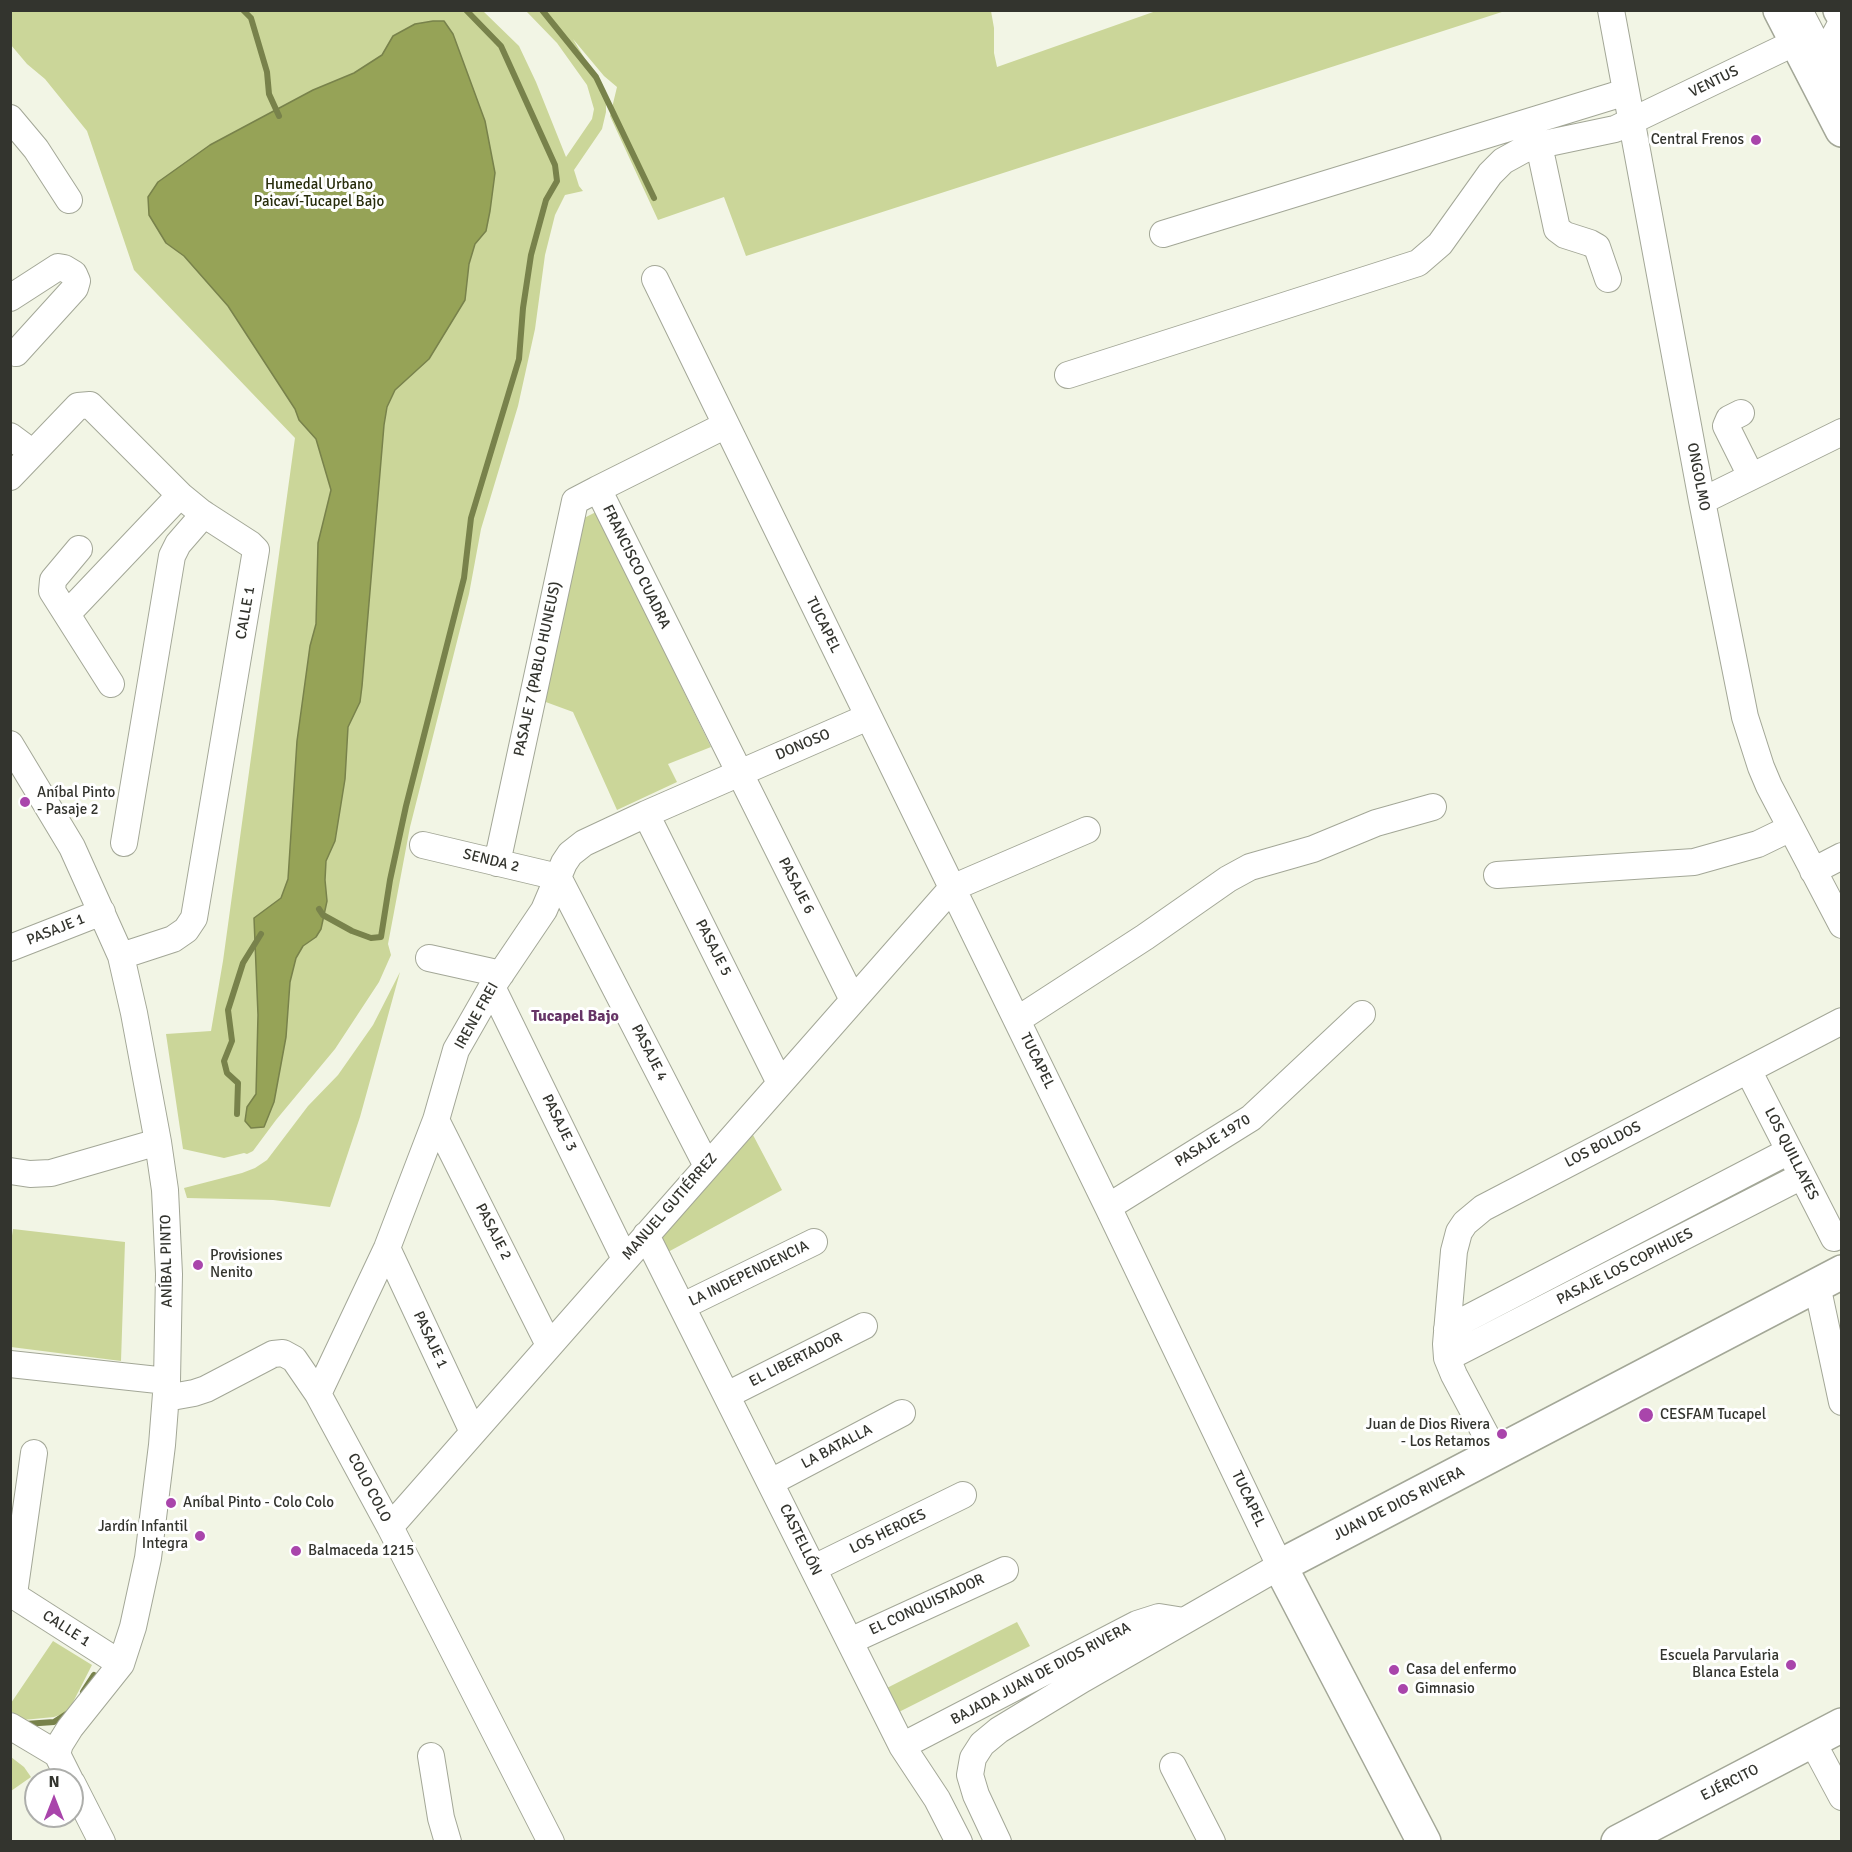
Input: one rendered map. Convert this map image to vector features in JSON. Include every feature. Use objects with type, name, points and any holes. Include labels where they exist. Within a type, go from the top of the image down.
[{"type":"main road","points":[[1780,10],[1798,26],[1842,130]]},
{"type":"main road","name":"JUAN DE DIOS RIVERA","points":[[1280,1566],[1829,1279]]},
{"type":"main road","name":"TUCAPEL","points":[[1280,1566],[1424,1842]]},
{"type":"main road","name":"EJÉRCITO","points":[[1618,1842],[1842,1725]]},
{"type":"street","name":"ONGOLMO","points":[[1611,10],[1702,501],[1745,717],[1761,767],[1842,926]]},
{"type":"street","points":[[1812,10],[1838,62]]},
{"type":"street","points":[[1838,62],[1835,35],[1842,22]]},
{"type":"street","points":[[1798,26],[1842,93]]},
{"type":"street","name":"VENTUS","points":[[1068,375],[1418,263],[1440,244],[1490,174],[1503,161],[1539,144],[1615,129],[1632,122],[1798,26]]},
{"type":"street","points":[[1163,234],[1626,92]]},
{"type":"street","points":[[10,118],[36,149],[69,200]]},
{"type":"street","points":[[1539,144],[1557,230],[1597,247],[1608,279]]},
{"type":"street","points":[[10,298],[58,267],[74,274],[77,281],[75,288],[16,353]]},
{"type":"street","name":"TUCAPEL","points":[[655,279],[1108,1207],[1280,1566]]},
{"type":"street","name":"CALLE 1","points":[[10,477],[78,406],[90,405],[180,495],[204,514],[254,546],[256,554],[194,918],[186,930],[173,939],[121,956]]},
{"type":"street","points":[[1741,413],[1729,419],[1726,426],[1751,476]]},
{"type":"street","name":"FRANCISCO CUADRA","points":[[726,424],[597,489],[739,773]]},
{"type":"street","points":[[1702,501],[1842,432]]},
{"type":"street","points":[[10,436],[33,453]]},
{"type":"street","name":"PASAJE 7 (PABLO HUNEUS)","points":[[496,863],[574,501],[597,489]]},
{"type":"street","points":[[67,614],[180,495]]},
{"type":"street","points":[[124,843],[172,556],[178,544],[204,514]]},
{"type":"street","points":[[79,549],[53,580],[52,591],[111,684]]},
{"type":"street","name":"DONOSO","points":[[739,773],[868,717]]},
{"type":"street","name":"ANÍBAL PINTO","points":[[10,744],[72,847],[121,956],[158,1142],[168,1232],[166,1390],[148,1558],[133,1627],[121,1664],[70,1728],[57,1754]]},
{"type":"street","name":"IRENE FREI","points":[[318,1394],[387,1248],[436,1120],[456,1050],[497,981],[544,910],[564,862],[575,849],[646,814],[739,773]]},
{"type":"street","name":"PASAJE 6","points":[[739,773],[853,1000]]},
{"type":"street","points":[[1017,1020],[1145,937],[1228,879],[1250,867],[1313,849],[1376,823],[1433,807]]},
{"type":"street","name":"PASAJE 5","points":[[646,814],[780,1083]]},
{"type":"street","points":[[1497,875],[1694,862],[1758,844],[1791,828]]},
{"type":"street","points":[[952,888],[1087,830]]},
{"type":"street","name":"SENDA 2","points":[[423,845],[558,877]]},
{"type":"street","points":[[1813,871],[1842,856]]},
{"type":"street","name":"PASAJE 4","points":[[558,877],[707,1166]]},
{"type":"street","name":"MANUEL GUTIÉRREZ","points":[[390,1527],[952,888]]},
{"type":"street","name":"PASAJE 1","points":[[10,948],[102,912]]},
{"type":"street","points":[[429,958],[497,981]]},
{"type":"street","name":"PASAJE 3","points":[[497,981],[626,1258]]},
{"type":"street","name":"PASAJE 1970","points":[[1108,1207],[1251,1118],[1362,1014]]},
{"type":"street","name":"LOS BOLDOS","points":[[1447,1358],[1447,1329],[1456,1241],[1464,1223],[1473,1215],[1842,1021]]},
{"type":"street","name":"LOS QUILLAYES","points":[[1748,1070],[1834,1238]]},
{"type":"street","name":"PASAJE 2","points":[[436,1120],[549,1345]]},
{"type":"street","points":[[10,1171],[30,1174],[51,1173],[158,1142]]},
{"type":"street","name":"PASAJE LOS COPIHUES","points":[[1447,1329],[1789,1151]]},
{"type":"street","name":"PASAJE LOS COPIHUES","points":[[1447,1358],[1802,1176]]},
{"type":"street","name":"CASTELLÓN","points":[[646,1235],[902,1746],[937,1799],[959,1842]]},
{"type":"street","name":"LA INDEPENDENCIA","points":[[683,1306],[814,1242]]},
{"type":"street","name":"PASAJE 1","points":[[387,1248],[473,1432]]},
{"type":"street","points":[[1829,1279],[1841,1393]]},
{"type":"street","name":"EL LIBERTADOR","points":[[727,1395],[864,1326]]},
{"type":"street","name":"COLO COLO","points":[[10,1364],[194,1393],[278,1353],[289,1354],[318,1394],[390,1527],[551,1842]]},
{"type":"street","points":[[1447,1358],[1496,1454]]},
{"type":"street","name":"LA BATALLA","points":[[771,1482],[902,1413]]},
{"type":"street","points":[[12,1594],[34,1453]]},
{"type":"street","name":"LOS HEROES","points":[[814,1568],[963,1495]]},
{"type":"street","name":"JUAN DE DIOS RIVERA","points":[[998,1842],[970,1775],[973,1758],[982,1744],[999,1730],[1280,1566]]},
{"type":"street","name":"EL CONQUISTADOR","points":[[850,1641],[1005,1570]]},
{"type":"street","name":"CALLE 1","points":[[12,1594],[121,1664]]},
{"type":"street","name":"BAJADA JUAN DE DIOS RIVERA","points":[[902,1746],[1137,1624],[1159,1617],[1184,1621]]},
{"type":"street","points":[[10,1726],[57,1754],[64,1768]]},
{"type":"street","points":[[1812,1741],[1842,1797]]},
{"type":"street","points":[[431,1756],[441,1818],[448,1842]]},
{"type":"street","points":[[1173,1766],[1212,1842]]},
{"type":"street","points":[[84,1807],[102,1842]]},
{"type":"green space","name":"Humedal Urbano Paicaví-Tucapel Bajo","points":[[10,11],[483,11],[519,46],[566,157],[592,119],[594,109],[587,85],[557,43],[526,11],[991,11],[997,67],[1156,11],[1505,11],[746,256],[724,197],[658,220],[610,116],[617,87],[604,76],[573,39],[606,94],[606,112],[602,129],[574,170],[583,191],[565,195],[555,215],[545,255],[535,329],[518,406],[481,529],[469,594],[410,827],[388,944],[391,955],[379,982],[335,1049],[253,1151],[224,1158],[183,1149],[166,1034],[211,1031],[223,961],[295,438],[134,270],[87,131],[45,79],[27,64],[11,45]]},
{"type":"green space","points":[[596,512],[711,747],[668,764],[677,782],[617,810],[573,712],[543,701],[580,520]]},
{"type":"green space","points":[[400,972],[360,1117],[330,1207],[273,1200],[187,1198],[184,1188],[242,1173],[267,1160],[308,1106],[338,1075],[373,1025]]},
{"type":"green space","points":[[753,1135],[782,1190],[668,1252],[660,1239]]},
{"type":"green space","points":[[13,1229],[125,1242],[121,1361],[11,1347],[10,1249]]},
{"type":"green space","points":[[1017,1622],[1030,1646],[891,1716],[879,1692]]},
{"type":"green space","points":[[53,1641],[92,1665],[68,1712],[54,1717],[23,1720],[11,1711],[11,1703]]},
{"type":"green space","points":[[11,1757],[25,1768],[24,1782],[11,1791]]},
{"type":"shaded area","points":[[444,21],[453,34],[485,121],[495,173],[490,211],[486,231],[475,244],[469,264],[465,300],[429,359],[395,390],[387,407],[362,686],[360,702],[348,727],[345,779],[335,841],[326,861],[327,901],[321,929],[316,937],[303,946],[296,958],[290,982],[286,1037],[274,1102],[264,1127],[251,1128],[245,1121],[247,1107],[256,1094],[258,1015],[254,918],[281,898],[288,879],[297,741],[310,646],[316,624],[318,543],[331,490],[316,439],[299,420],[295,409],[228,306],[184,256],[166,243],[149,215],[148,197],[158,182],[210,145],[313,90],[354,73],[382,55],[393,36],[415,24]]},
{"type":"waterway","points":[[243,10],[251,18],[267,72],[269,94],[279,116]]},
{"type":"waterway","points":[[319,909],[323,915],[352,931],[371,938],[381,937],[390,880],[406,806],[464,578],[471,518],[519,359],[523,308],[531,255],[546,200],[557,181],[555,165],[501,46],[466,10]]},
{"type":"waterway","points":[[542,10],[596,77],[654,198]]},
{"type":"waterway","points":[[237,1114],[238,1083],[227,1073],[224,1061],[232,1041],[228,1010],[243,963],[261,934]]},
{"type":"waterway","points":[[83,1692],[94,1675]]},
{"type":"waterway","points":[[25,1724],[54,1722],[68,1713]]},
{"type":"place","name":"Central Frenos","points":[[1756,140]]},
{"type":"place","name":"Aníbal Pinto - Pasaje 2","points":[[25,802]]},
{"type":"place","name":"Provisiones Nenito","points":[[198,1265]]},
{"type":"place","name":"CESFAM Tucapel","points":[[1646,1415]]},
{"type":"place","name":"Juan de Dios Rivera - Los Retamos","points":[[1502,1434]]},
{"type":"place","name":"Aníbal Pinto - Colo Colo","points":[[171,1503]]},
{"type":"place","name":"Jardín Infantil Integra","points":[[200,1536]]},
{"type":"place","name":"Balmaceda 1215","points":[[296,1551]]},
{"type":"place","name":"Escuela Parvularia Blanca Estela","points":[[1791,1665]]},
{"type":"place","name":"Casa del enfermo","points":[[1394,1670]]},
{"type":"place","name":"Gimnasio","points":[[1403,1689]]},
{"type":"district","name":"Tucapel Bajo","points":[[575,1017]]}]
